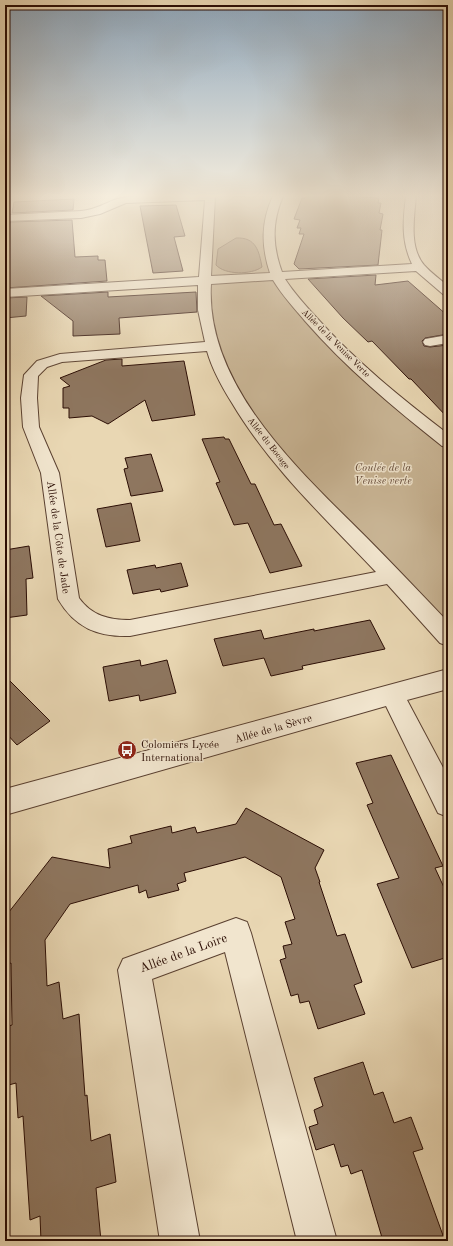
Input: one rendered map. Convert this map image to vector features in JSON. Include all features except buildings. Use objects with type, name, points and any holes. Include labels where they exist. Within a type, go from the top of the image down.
[{"type":"street","name":"Allée du Bocage","points":[[206,254],[203,291],[206,324],[212,346],[228,382],[248,415],[273,451],[306,488],[392,576],[448,637]]},
{"type":"street","name":"Allée de la Venise Verte","points":[[271,254],[277,276],[309,317],[343,353],[386,392],[448,442]]},
{"type":"street","points":[[413,254],[420,267],[448,292]]},
{"type":"street","points":[[5,293],[420,267]]},
{"type":"street","points":[[430,342],[448,339]]},
{"type":"street","name":"Allée de la Côte de Jade","points":[[212,346],[60,358],[42,364],[31,375],[29,398],[31,427],[50,473],[69,599],[73,606],[86,618],[98,624],[109,628],[130,628],[392,576]]},
{"type":"street","name":"Allée de la Sèvre","points":[[5,802],[448,679]]},
{"type":"street","points":[[392,695],[448,804]]},
{"type":"street","name":"Allée de la Loire","points":[[180,1241],[134,970],[236,933],[317,1241]]},
{"type":"green space","name":"Coulée de la Venise verte","points":[[207,254],[274,254],[274,265],[314,323],[448,442],[448,637],[273,451],[216,357],[206,270]]},
{"type":"shaded area","points":[[217,254],[259,254],[262,267],[245,273],[238,273],[225,271],[216,265]]},
{"type":"place","name":"Colomiers Lycée International","points":[[127,750]]}]
